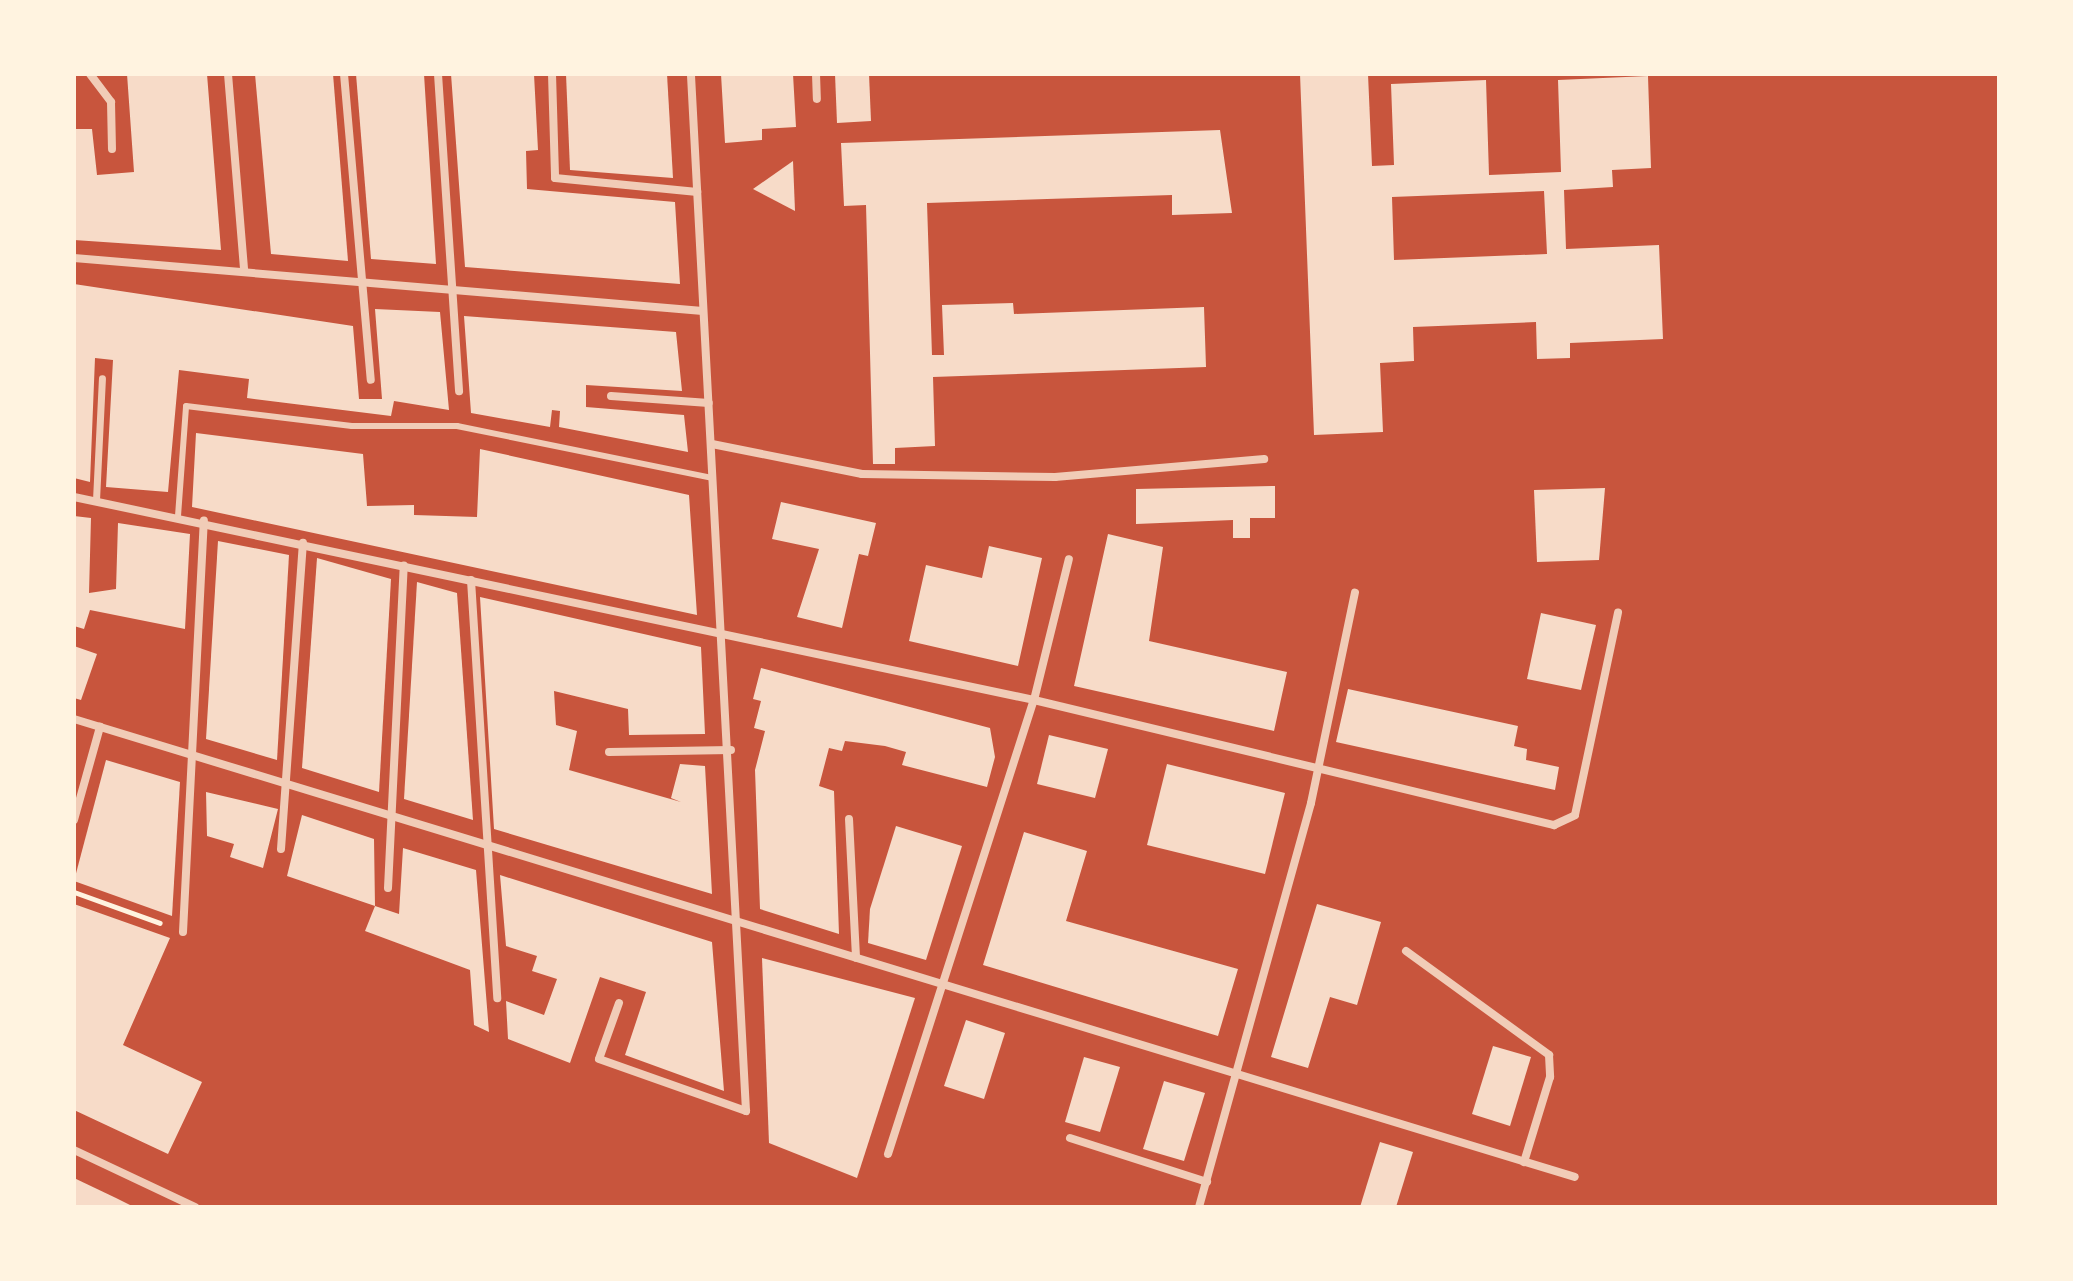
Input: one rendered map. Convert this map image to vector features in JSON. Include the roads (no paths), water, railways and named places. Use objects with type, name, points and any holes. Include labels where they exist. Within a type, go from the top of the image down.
[{"type":"street","points":[[90,74],[111,102],[112,149]]},
{"type":"street","points":[[228,74],[244,269]]},
{"type":"street","points":[[344,74],[371,380]]},
{"type":"street","points":[[438,74],[459,391]]},
{"type":"street","points":[[552,74],[555,178],[697,192]]},
{"type":"street","points":[[619,1003],[599,1059],[746,1111],[731,750],[712,478],[691,74]]},
{"type":"street","points":[[816,74],[817,99]]},
{"type":"street","points":[[74,258],[363,279],[703,311]]},
{"type":"street","points":[[96,500],[102,378]]},
{"type":"street","points":[[611,396],[709,403]]},
{"type":"street","points":[[712,444],[862,474],[1055,477],[1264,459]]},
{"type":"street","points":[[74,497],[204,521],[725,637],[1034,700],[1554,825],[1575,815],[1618,613]]},
{"type":"street","points":[[183,932],[204,521]]},
{"type":"street","points":[[281,849],[291,784],[303,543]]},
{"type":"street","points":[[888,1154],[1034,700],[1069,559]]},
{"type":"street","points":[[388,888],[389,816],[404,565]]},
{"type":"street","points":[[471,580],[484,844],[497,998]]},
{"type":"street","points":[[1199,1207],[1316,769],[1355,593]]},
{"type":"street","points":[[74,719],[1575,1177]]},
{"type":"street","points":[[74,820],[100,727]]},
{"type":"street","points":[[609,752],[731,750]]},
{"type":"street","points":[[849,819],[856,958]]},
{"type":"street","points":[[1406,951],[1549,1055],[1550,1077],[1524,1162]]},
{"type":"street","points":[[1070,1138],[1207,1182]]},
{"type":"street","points":[[74,1150],[194,1207]]},
{"type":"lane","points":[[178,516],[186,406],[352,426],[457,426],[712,478]]}]
